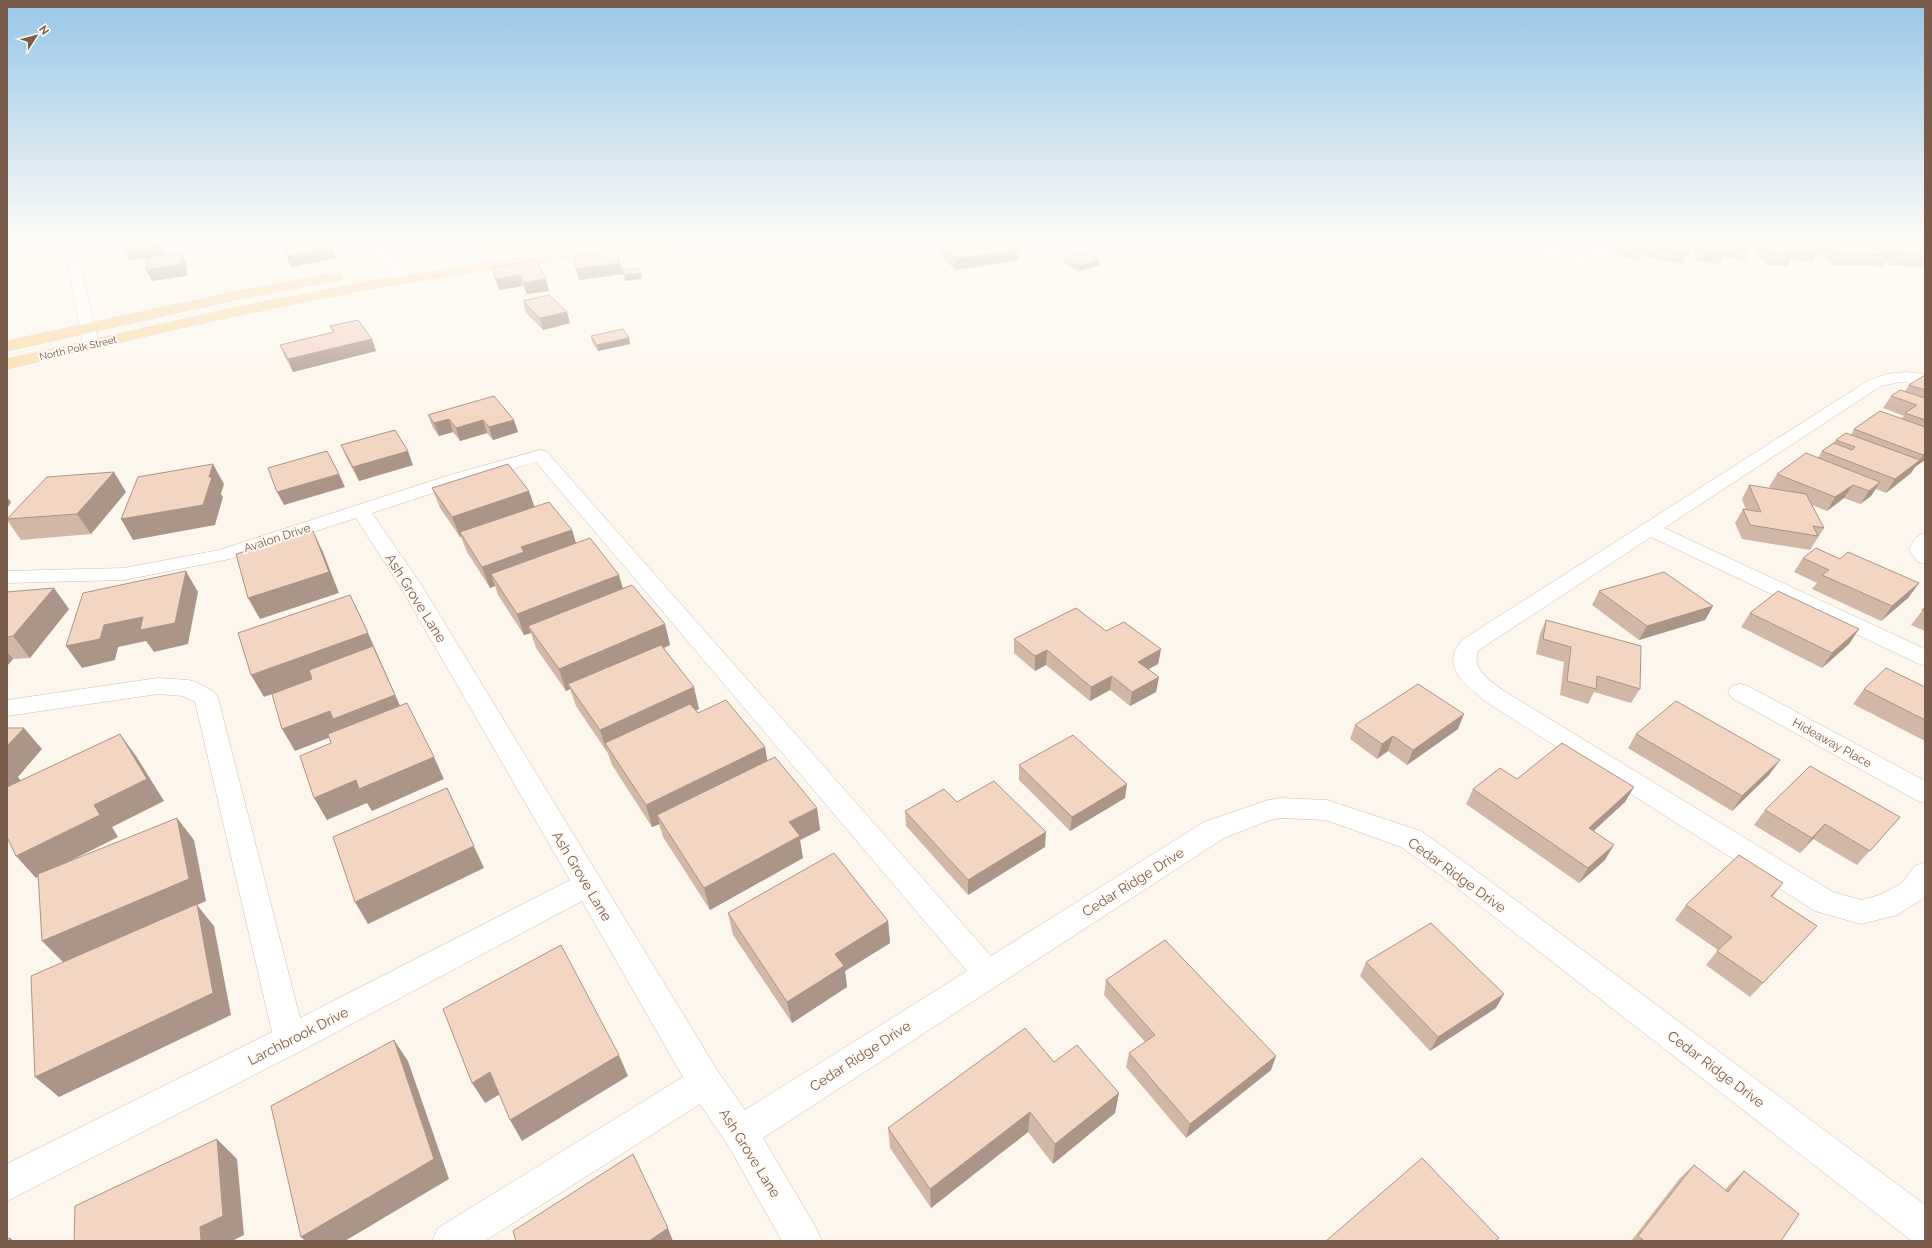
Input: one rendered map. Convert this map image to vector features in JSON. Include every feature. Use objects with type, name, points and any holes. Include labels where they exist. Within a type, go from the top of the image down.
[{"type":"main road","name":"North Polk Street","points":[[7,346],[210,301]]},
{"type":"main road","name":"North Polk Street","points":[[7,364],[288,301]]},
{"type":"street","points":[[82,301],[91,345]]},
{"type":"street","points":[[1925,379],[1898,376],[1875,382],[1470,645],[1464,652],[1464,662],[1469,673],[1480,685],[1496,697],[1825,902],[1861,912],[1887,906],[1912,891],[1925,874]]},
{"type":"street","name":"Avalon Drive","points":[[7,577],[35,575],[124,574],[178,565],[223,555],[457,479],[540,454],[988,974]]},
{"type":"street","name":"Ash Grove Lane","points":[[361,511],[410,586],[705,1082],[740,1133],[803,1241]]},
{"type":"street","points":[[1649,529],[1925,658]]},
{"type":"street","points":[[1925,539],[1919,550],[1925,558]]},
{"type":"street","points":[[7,708],[158,686],[188,688],[206,698],[290,1040]]},
{"type":"street","name":"Hideaway Place","points":[[1740,692],[1925,793]]},
{"type":"street","name":"Cedar Ridge Drive","points":[[740,1133],[1214,830],[1268,810],[1281,808],[1327,810],[1410,839],[1453,869],[1925,1228]]},
{"type":"street","name":"Larchbrook Drive","points":[[7,1183],[290,1040],[587,885]]},
{"type":"street","points":[[451,1241],[705,1082]]},
{"type":"building","points":[[523,301],[556,301],[567,312],[540,318]]},
{"type":"building","points":[[358,320],[372,339],[288,359],[280,345],[334,332],[330,326]]},
{"type":"building","points":[[623,329],[629,338],[597,345],[591,336]]},
{"type":"building","points":[[1925,375],[1925,390],[1909,385]]},
{"type":"building","points":[[1900,390],[1925,398],[1925,420],[1905,413],[1917,405],[1891,396]]},
{"type":"building","points":[[494,396],[514,420],[489,427],[483,420],[456,428],[449,419],[434,423],[428,415]]},
{"type":"building","points":[[1880,411],[1925,427],[1925,453],[1923,455],[1854,429]]},
{"type":"building","points":[[395,430],[408,451],[353,467],[341,445]]},
{"type":"building","points":[[1846,433],[1920,460],[1895,479],[1822,451],[1834,443],[1852,450],[1855,447],[1836,440]]},
{"type":"building","points":[[327,451],[339,474],[277,492],[268,468]]},
{"type":"building","points":[[1806,453],[1880,482],[1869,491],[1853,485],[1835,497],[1777,474]]},
{"type":"building","points":[[213,464],[209,477],[212,477],[203,505],[121,519],[138,477]]},
{"type":"building","points":[[508,464],[529,491],[452,517],[432,488]]},
{"type":"building","points":[[114,472],[77,514],[7,519],[47,477]]},
{"type":"building","points":[[1749,485],[1806,494],[1824,528],[1813,526],[1818,536],[1750,525],[1743,509],[1761,512]]},
{"type":"building","points":[[549,502],[572,530],[521,547],[524,552],[482,567],[460,532]]},
{"type":"building","points":[[313,531],[329,572],[248,598],[236,554]]},
{"type":"building","points":[[590,538],[619,575],[517,614],[491,574]]},
{"type":"building","points":[[1816,548],[1840,559],[1848,552],[1919,583],[1892,606],[1822,575],[1829,570],[1803,558]]},
{"type":"building","points":[[186,571],[175,623],[140,630],[143,617],[104,625],[100,639],[66,646],[83,593]]},
{"type":"building","points":[[1664,572],[1713,606],[1647,626],[1599,591]]},
{"type":"building","points":[[632,585],[665,624],[559,669],[528,626]]},
{"type":"building","points":[[54,588],[13,636],[7,637],[7,592]]},
{"type":"building","points":[[1778,591],[1859,629],[1832,653],[1750,613]]},
{"type":"building","points":[[350,595],[368,633],[251,675],[238,633]]},
{"type":"building","points":[[1076,608],[1106,631],[1124,622],[1161,649],[1138,662],[1159,677],[1132,692],[1112,676],[1091,687],[1047,650],[1035,656],[1014,639]]},
{"type":"building","points":[[1546,620],[1641,646],[1640,689],[1597,676],[1596,689],[1567,681],[1571,647],[1543,639]]},
{"type":"building","points":[[661,645],[694,687],[600,730],[568,684]]},
{"type":"building","points":[[373,646],[395,695],[333,719],[330,711],[282,729],[272,694],[312,679],[309,670]]},
{"type":"building","points":[[1886,668],[1925,687],[1925,720],[1864,689]]},
{"type":"building","points":[[1418,684],[1464,714],[1413,750],[1393,736],[1382,744],[1355,725]]},
{"type":"building","points":[[726,700],[765,747],[646,805],[605,743],[690,704],[698,713]]},
{"type":"building","points":[[1676,701],[1780,760],[1742,796],[1636,734]]},
{"type":"building","points":[[407,703],[434,757],[359,789],[356,780],[314,798],[300,756],[331,743],[328,734]]},
{"type":"building","points":[[7,728],[24,728],[7,746]]},
{"type":"building","points":[[120,734],[147,779],[94,805],[100,815],[16,856],[7,837],[7,787]]},
{"type":"building","points":[[1073,735],[1127,784],[1072,817],[1019,765]]},
{"type":"building","points":[[1562,743],[1634,787],[1589,828],[1614,845],[1588,868],[1473,789],[1500,768],[1517,779]]},
{"type":"building","points":[[775,757],[817,808],[789,822],[800,836],[704,888],[657,815]]},
{"type":"building","points":[[1810,766],[1900,817],[1870,851],[1825,824],[1812,838],[1765,810]]},
{"type":"building","points":[[994,781],[1046,832],[968,880],[905,811],[944,789],[957,802]]},
{"type":"building","points":[[447,788],[474,846],[355,902],[333,837]]},
{"type":"building","points":[[177,818],[189,879],[42,941],[38,874]]},
{"type":"building","points":[[834,853],[888,921],[835,954],[844,966],[787,1002],[728,913]]},
{"type":"building","points":[[1739,855],[1783,883],[1771,896],[1817,926],[1763,983],[1717,951],[1732,937],[1686,905]]},
{"type":"building","points":[[197,904],[213,993],[35,1077],[31,976]]},
{"type":"building","points":[[1431,923],[1504,994],[1438,1037],[1366,962]]},
{"type":"building","points":[[1165,940],[1276,1056],[1190,1124],[1129,1053],[1155,1035],[1106,980]]},
{"type":"building","points":[[561,945],[619,1055],[510,1120],[490,1072],[472,1083],[443,1009]]},
{"type":"building","points":[[1025,1028],[1054,1062],[1077,1045],[1119,1093],[1055,1144],[1030,1112],[930,1189],[888,1128]]},
{"type":"building","points":[[394,1040],[434,1159],[301,1237],[271,1106]]},
{"type":"building","points":[[217,1139],[223,1216],[200,1227],[201,1241],[74,1241],[75,1206]]},
{"type":"building","points":[[633,1154],[668,1228],[649,1241],[516,1241],[513,1231]]},
{"type":"building","points":[[1422,1158],[1499,1238],[1495,1241],[1326,1241]]},
{"type":"building","points":[[1694,1165],[1728,1192],[1744,1171],[1799,1214],[1781,1241],[1644,1241],[1638,1236]]}]
